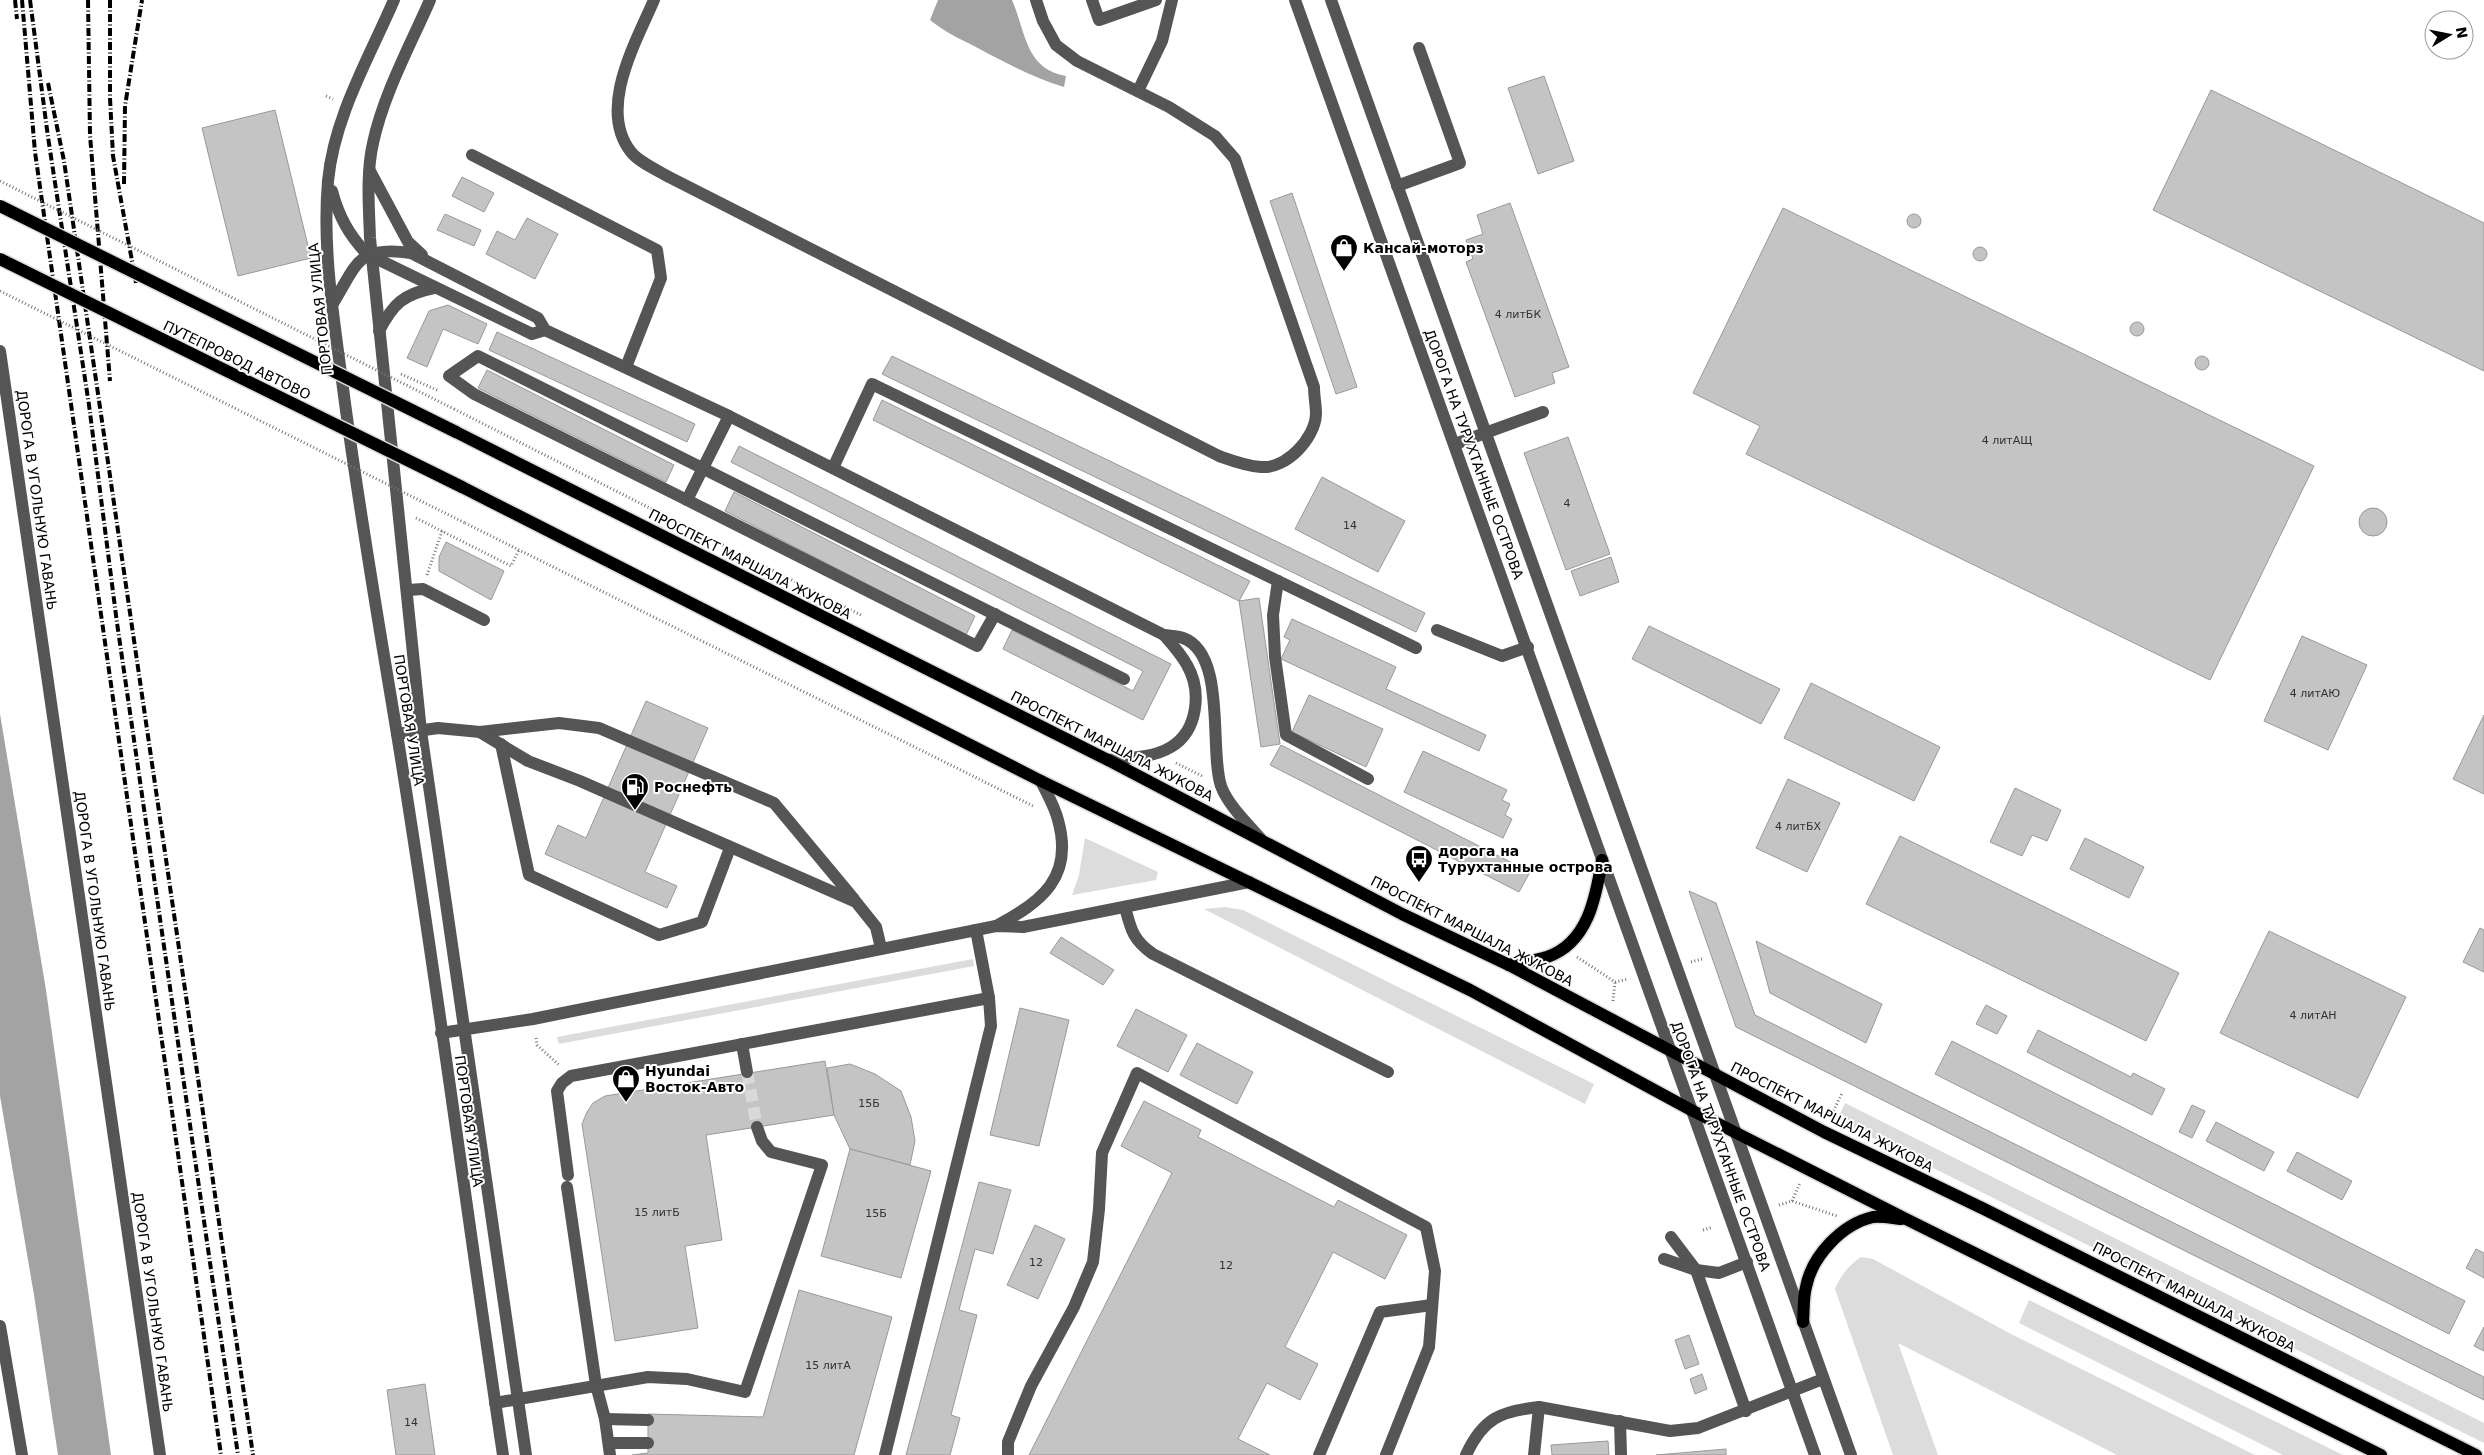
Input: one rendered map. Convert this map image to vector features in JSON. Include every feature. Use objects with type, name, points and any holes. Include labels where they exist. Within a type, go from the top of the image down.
[{"type":"main road","name":"ПРОСПЕКТ МАРШАЛА ЖУКОВА","points":[[0,206],[456,432],[1108,760],[1402,914],[1509,965],[1830,1135],[1992,1213],[2476,1455]]},
{"type":"main road","name":"ПУТЕПРОВОД АВТОВО","points":[[0,259],[462,487],[1041,781]]},
{"type":"main road","points":[[1041,781],[1470,990],[1736,1133],[2381,1455]]},
{"type":"main road","points":[[1509,965],[1548,956],[1564,949],[1582,930],[1594,904],[1602,860]]},
{"type":"main road","points":[[1803,1322],[1806,1287],[1815,1264],[1831,1242],[1850,1228],[1874,1217],[1906,1219]]},
{"type":"street","name":"ПОРТОВАЯ УЛИЦА","points":[[394,0],[348,104],[338,133],[328,178],[327,215],[332,305],[359,511],[397,734],[503,1455]]},
{"type":"street","name":"ПОРТОВАЯ УЛИЦА","points":[[430,0],[380,118],[373,144],[368,196],[369,255],[408,590],[421,731],[526,1455]]},
{"type":"street","points":[[654,0],[621,80],[617,114],[621,135],[632,153],[669,177],[1219,456],[1243,465],[1263,468],[1282,462],[1295,453],[1308,438],[1316,416],[1314,387],[1235,159],[1215,136],[1168,107],[1077,61],[1056,45],[1043,21],[1036,0]]},
{"type":"street","points":[[1092,0],[1099,20],[1156,0]]},
{"type":"street","points":[[1138,92],[1162,41],[1172,0]]},
{"type":"street","name":"ДОРОГА НА ТУРУХТАННЫЕ ОСТРОВА","points":[[1295,0],[1528,647],[1602,860],[1673,1052],[1815,1455]]},
{"type":"street","name":"ДОРОГА НА ТУРУХТАННЫЕ ОСТРОВА","points":[[1331,0],[1851,1455]]},
{"type":"street","points":[[1397,186],[1460,163],[1419,48]]},
{"type":"street","points":[[472,155],[657,250],[661,278],[626,367]]},
{"type":"street","points":[[370,170],[408,242],[428,260]]},
{"type":"street","points":[[328,178],[337,212],[350,235],[369,255],[532,334],[544,330]]},
{"type":"street","points":[[332,305],[352,270],[369,255],[395,250],[411,253],[428,260],[538,318],[544,330],[729,416],[1164,635],[1184,638],[1198,649],[1205,663],[1212,686],[1221,786],[1233,805],[1260,838]]},
{"type":"street","points":[[378,331],[390,310],[403,298],[417,291],[434,288]]},
{"type":"street","name":"ДОРОГА В УГОЛЬНУЮ ГАВАНЬ","points":[[0,351],[160,1455]]},
{"type":"street","points":[[995,614],[977,646],[474,394],[449,376],[478,356],[995,614],[1124,679]]},
{"type":"street","points":[[833,468],[872,384],[1416,648]]},
{"type":"street","points":[[1455,444],[1542,412]]},
{"type":"street","points":[[687,500],[729,416]]},
{"type":"street","points":[[1278,581],[1273,616],[1275,657],[1286,735],[1368,779]]},
{"type":"street","points":[[408,590],[423,589],[484,620]]},
{"type":"street","points":[[1437,630],[1502,656],[1528,647]]},
{"type":"street","points":[[1108,760],[1134,758],[1171,747],[1184,736],[1192,721],[1196,703],[1194,682],[1187,665],[1164,635]]},
{"type":"street","points":[[397,734],[438,728],[480,732],[559,722],[598,728],[774,803],[876,927],[881,948]]},
{"type":"street","points":[[480,732],[528,761],[580,781],[856,902]]},
{"type":"street","points":[[500,744],[529,875],[659,935],[702,922],[730,848]]},
{"type":"street","points":[[996,926],[1035,903],[1049,889],[1059,872],[1063,846],[1058,818],[1041,781]]},
{"type":"street","points":[[441,1033],[533,1019],[996,926],[1023,928],[1249,882]]},
{"type":"street","points":[[1125,908],[1138,944],[1153,954],[1388,1072]]},
{"type":"street","points":[[885,1455],[991,1026],[989,998],[976,930]]},
{"type":"street","points":[[648,1444],[610,1449],[605,1419],[596,1385],[567,1181],[557,1091],[562,1083],[571,1076],[989,998]]},
{"type":"street","points":[[742,1044],[747,1072]]},
{"type":"street","points":[[1008,1455],[1008,1442],[1031,1386],[1074,1307],[1093,1262],[1099,1209],[1102,1153],[1137,1073],[1426,1227],[1435,1271],[1428,1347],[1386,1455]]},
{"type":"street","points":[[495,1403],[648,1377],[687,1379],[745,1392],[822,1165],[771,1152],[762,1142],[757,1127]]},
{"type":"street","points":[[1671,1237],[1696,1270],[1746,1411]]},
{"type":"street","points":[[1664,1259],[1696,1270],[1719,1273],[1747,1262]]},
{"type":"street","points":[[1319,1455],[1380,1312],[1432,1305]]},
{"type":"street","points":[[0,1326],[22,1455]]},
{"type":"street","points":[[1466,1455],[1474,1438],[1492,1418],[1512,1410],[1539,1407],[1670,1431],[1698,1428],[1746,1411],[1792,1390],[1823,1379]]},
{"type":"street","points":[[1534,1455],[1539,1407]]},
{"type":"street","points":[[605,1419],[648,1420]]},
{"type":"street","points":[[1620,1421],[1622,1455]]},
{"type":"path","points":[[0,181],[454,409],[500,430],[868,618]]},
{"type":"path","points":[[0,291],[1036,808]]},
{"type":"path","points":[[398,372],[440,392]]},
{"type":"path","points":[[415,518],[512,566],[519,550]]},
{"type":"path","points":[[423,589],[442,531]]},
{"type":"path","points":[[1170,760],[1209,780]]},
{"type":"path","points":[[1576,957],[1615,982],[1629,979]]},
{"type":"path","points":[[1691,962],[1702,959]]},
{"type":"path","points":[[1613,1002],[1615,982]]},
{"type":"path","points":[[536,1038],[537,1045],[571,1076]]},
{"type":"path","points":[[1832,1114],[1842,1093]]},
{"type":"path","points":[[1792,1201],[1800,1182]]},
{"type":"path","points":[[1776,1206],[1792,1201],[1838,1216]]},
{"type":"path","points":[[1703,1230],[1713,1227]]},
{"type":"shaded area","points":[[938,0],[1012,0],[1029,47],[1042,66],[1052,72],[1066,76],[1064,87],[1018,69],[941,28],[930,20]]},
{"type":"shaded area","points":[[0,714],[46,990],[111,1455],[58,1455],[34,1295],[0,1096]]},
{"type":"shaded area","points":[[1085,838],[1158,872],[1156,880],[1072,895],[1079,875]]},
{"type":"shaded area","points":[[1225,907],[1243,910],[1594,1084],[1585,1104],[1204,909]]},
{"type":"shaded area","points":[[973,959],[974,966],[559,1044],[557,1037]]},
{"type":"shaded area","points":[[1845,1103],[2484,1423],[2484,1443],[1837,1120]]},
{"type":"shaded area","points":[[1861,1257],[1873,1259],[2011,1334],[2255,1455],[2117,1455],[1898,1343],[1938,1455],[1893,1455],[1835,1289],[1845,1271]]},
{"type":"shaded area","points":[[2029,1300],[2343,1455],[2283,1455],[2019,1323]]},
{"type":"building","points":[[1544,76],[1574,161],[1538,174],[1508,88]]},
{"type":"building","points":[[2211,90],[2484,223],[2484,371],[2153,210]]},
{"type":"building","points":[[275,110],[311,258],[238,276],[202,128]]},
{"type":"building","points":[[462,177],[494,193],[484,212],[452,196]]},
{"type":"building","points":[[1292,193],[1357,387],[1336,394],[1270,201]]},
{"type":"building","points":[[1510,203],[1569,367],[1552,373],[1555,383],[1515,397],[1466,262],[1473,259],[1466,240],[1483,234],[1477,215]]},
{"type":"building","points":[[1783,208],[2314,466],[2210,680],[1746,454],[1760,426],[1693,393]]},
{"type":"building","points":[[445,214],[481,230],[474,246],[437,230]]},
{"type":"building","points":[[1911,214],[1917,214],[1921,221],[1917,228],[1911,228],[1907,224],[1907,218]]},
{"type":"building","points":[[527,218],[558,234],[535,279],[486,254],[497,231],[515,240]]},
{"type":"building","points":[[1977,247],[1983,247],[1987,254],[1983,261],[1977,261],[1973,257],[1973,251]]},
{"type":"building","points":[[448,305],[487,324],[478,344],[443,329],[427,367],[407,358],[429,311]]},
{"type":"building","points":[[2134,322],[2140,322],[2144,329],[2140,336],[2134,336],[2130,332],[2130,326]]},
{"type":"building","points":[[497,332],[695,424],[687,442],[489,350]]},
{"type":"building","points":[[892,356],[1425,613],[1416,632],[882,374]]},
{"type":"building","points":[[2199,356],[2205,356],[2209,363],[2205,370],[2199,370],[2195,366],[2195,360]]},
{"type":"building","points":[[487,370],[674,465],[666,482],[478,388]]},
{"type":"building","points":[[882,400],[1250,581],[1239,601],[873,420]]},
{"type":"building","points":[[1568,437],[1610,554],[1566,570],[1524,453]]},
{"type":"building","points":[[739,446],[1171,664],[1143,720],[1003,649],[1012,630],[1133,691],[1143,671],[731,462]]},
{"type":"building","points":[[1322,477],[1405,521],[1378,572],[1295,529]]},
{"type":"building","points":[[734,492],[975,616],[966,635],[725,511]]},
{"type":"building","points":[[2373,508],[2383,512],[2387,522],[2383,532],[2373,536],[2363,532],[2359,522],[2363,512]]},
{"type":"building","points":[[446,542],[504,571],[491,600],[439,571],[439,557]]},
{"type":"building","points":[[1611,557],[1619,582],[1580,596],[1571,571]]},
{"type":"building","points":[[1259,598],[1280,744],[1261,747],[1239,601]]},
{"type":"building","points":[[1292,619],[1396,667],[1386,689],[1486,735],[1479,751],[1281,659],[1290,640],[1284,637]]},
{"type":"building","points":[[1649,626],[1780,689],[1761,724],[1632,659]]},
{"type":"building","points":[[2302,636],[2367,665],[2328,750],[2264,721]]},
{"type":"building","points":[[1811,683],[1940,747],[1914,801],[1784,738]]},
{"type":"building","points":[[1309,695],[1383,729],[1366,767],[1292,732]]},
{"type":"building","points":[[646,701],[708,728],[645,872],[677,886],[667,908],[545,854],[558,825],[586,838]]},
{"type":"building","points":[[2484,715],[2484,794],[2453,779]]},
{"type":"building","points":[[1281,745],[1530,872],[1519,892],[1270,765]]},
{"type":"building","points":[[1423,751],[1507,790],[1502,800],[1510,804],[1505,815],[1512,819],[1503,838],[1404,792]]},
{"type":"building","points":[[1788,779],[1840,803],[1807,872],[1756,848]]},
{"type":"building","points":[[2015,788],[2061,810],[2047,841],[2032,835],[2022,856],[1990,842]]},
{"type":"building","points":[[1900,836],[2179,973],[2146,1041],[1866,904]]},
{"type":"building","points":[[2085,838],[2144,867],[2129,898],[2070,869]]},
{"type":"building","points":[[1689,891],[1716,903],[1755,1015],[2484,1377],[2484,1400],[1736,1027]]},
{"type":"building","points":[[2480,928],[2484,930],[2484,972],[2463,962]]},
{"type":"building","points":[[2269,931],[2406,997],[2358,1098],[2220,1033]]},
{"type":"building","points":[[1061,937],[1114,970],[1103,985],[1050,953]]},
{"type":"building","points":[[1756,941],[1882,1004],[1866,1043],[1770,993]]},
{"type":"building","points":[[1986,1005],[2007,1016],[1997,1034],[1976,1024]]},
{"type":"building","points":[[1020,1008],[1069,1020],[1039,1146],[990,1135]]},
{"type":"building","points":[[1136,1009],[1187,1035],[1168,1072],[1117,1046]]},
{"type":"building","points":[[2038,1030],[2131,1077],[2133,1073],[2165,1089],[2152,1115],[2027,1052]]},
{"type":"building","points":[[1952,1041],[2465,1301],[2449,1334],[1935,1074]]},
{"type":"building","points":[[1197,1043],[1253,1072],[1237,1104],[1180,1075]]},
{"type":"building","points":[[825,1061],[834,1115],[706,1135],[722,1240],[685,1246],[698,1328],[615,1341],[582,1124],[593,1103],[605,1096]]},
{"type":"building","points":[[850,1064],[875,1074],[901,1091],[911,1117],[915,1141],[910,1165],[850,1149],[834,1115],[827,1068]]},
{"type":"building","points":[[1144,1101],[1201,1130],[1198,1137],[1334,1207],[1338,1200],[1407,1235],[1385,1279],[1333,1252],[1285,1347],[1318,1364],[1300,1400],[1267,1383],[1238,1439],[1270,1455],[1029,1455],[1172,1173],[1121,1146]]},
{"type":"building","points":[[2192,1105],[2205,1111],[2192,1138],[2179,1132]]},
{"type":"building","points":[[2216,1122],[2274,1152],[2264,1171],[2206,1141]]},
{"type":"building","points":[[850,1149],[931,1171],[901,1278],[821,1256]]},
{"type":"building","points":[[2297,1152],[2352,1181],[2342,1200],[2287,1171]]},
{"type":"building","points":[[979,1182],[1011,1190],[993,1254],[975,1249],[959,1310],[977,1315],[951,1415],[960,1418],[950,1455],[906,1455]]},
{"type":"building","points":[[1035,1225],[1065,1239],[1038,1299],[1007,1285]]},
{"type":"building","points":[[2476,1249],[2484,1253],[2484,1278],[2466,1268]]},
{"type":"building","points":[[799,1290],[892,1317],[854,1455],[632,1455],[648,1453],[648,1414],[763,1417]]},
{"type":"building","points":[[2484,1327],[2484,1351],[2474,1346]]},
{"type":"building","points":[[1689,1335],[1699,1364],[1685,1369],[1675,1340]]},
{"type":"building","points":[[1702,1374],[1707,1389],[1695,1394],[1690,1379]]},
{"type":"building","points":[[425,1384],[435,1455],[396,1455],[387,1390]]},
{"type":"building","points":[[1608,1441],[1609,1455],[1552,1455],[1551,1445]]},
{"type":"building","points":[[1726,1449],[1726,1455],[1656,1455]]},
{"type":"tunnel","points":[[747,1072],[757,1127]]},
{"type":"railway","points":[[15,0],[17,19]]},
{"type":"railway","points":[[22,0],[35,152],[221,1455]]},
{"type":"railway","points":[[30,0],[48,137],[89,405],[117,623],[238,1455]]},
{"type":"railway","points":[[88,0],[90,135],[110,381]]},
{"type":"railway","points":[[110,0],[110,98],[113,156],[136,283]]},
{"type":"railway","points":[[124,184],[125,106],[142,0]]},
{"type":"railway","points":[[48,83],[64,161],[253,1455]]},
{"type":"place","name":"Кансай-моторз","points":[[1344,272]]},
{"type":"place","name":"Роснефть","points":[[635,811]]},
{"type":"place","name":"дорога на Турухтанные острова","points":[[1419,883]]},
{"type":"place","name":"Hyundai Восток-Авто","points":[[626,1103]]}]
